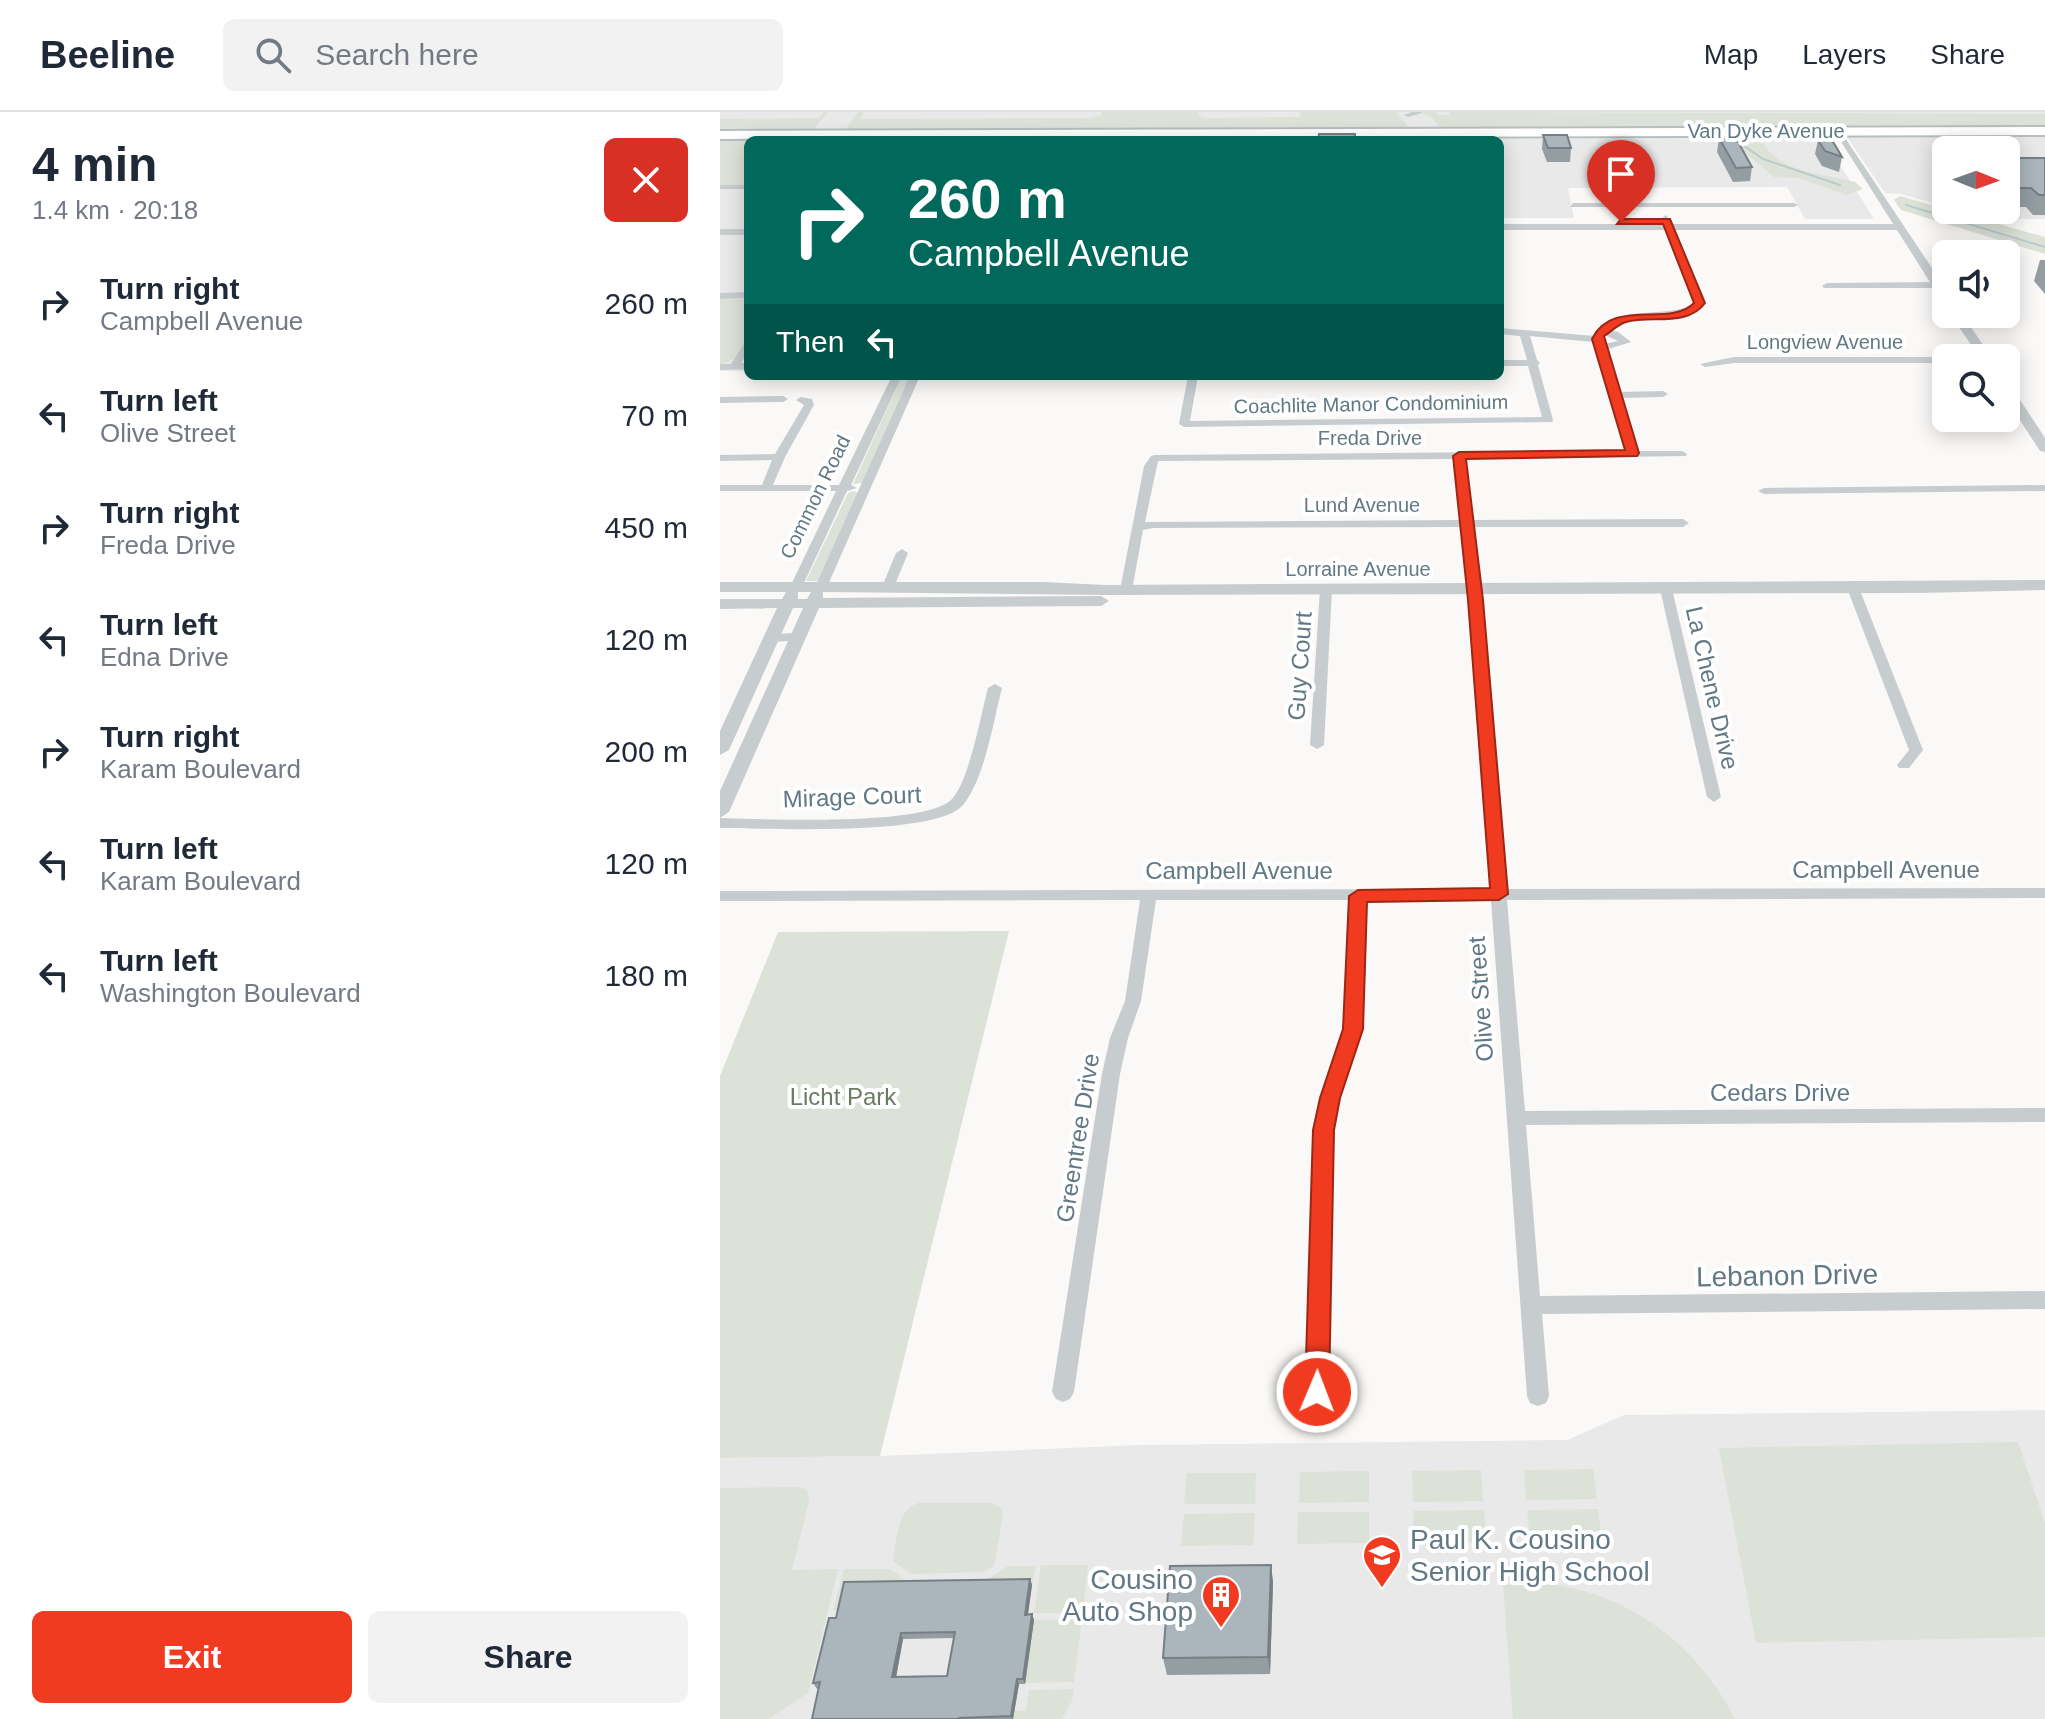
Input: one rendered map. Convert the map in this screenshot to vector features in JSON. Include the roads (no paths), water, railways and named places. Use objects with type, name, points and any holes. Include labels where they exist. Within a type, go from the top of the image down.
[{"type":"main road","name":"Van Dyke Avenue","points":[[1425,136],[2045,131]]},
{"type":"main road","name":"Van Dyke Avenue","points":[[720,135],[772,136]]},
{"type":"street","points":[[1408,115],[1418,113]]},
{"type":"street","points":[[1836,131],[1932,276]]},
{"type":"street","points":[[720,187],[744,187]]},
{"type":"street","points":[[1573,205],[1794,205]]},
{"type":"street","points":[[1504,332],[1600,340],[1621,319],[1684,313],[1698,307],[1699,298],[1661,205]]},
{"type":"street","points":[[1504,225],[1898,224]]},
{"type":"street","points":[[720,232],[744,230]]},
{"type":"street","points":[[1827,286],[1932,285]]},
{"type":"street","points":[[720,296],[744,295]]},
{"type":"street","name":"Coachlite Manor Condominium","points":[[1192,380],[1184,424],[1548,420],[1525,335]]},
{"type":"street","points":[[1600,340],[1633,453]]},
{"type":"street","points":[[734,366],[744,350]]},
{"type":"street","name":"Longview Avenue","points":[[1705,364],[1734,360],[1932,360]]},
{"type":"street","name":"Coachlite Manor Condominium","points":[[1504,363],[1535,363]]},
{"type":"street","points":[[720,367],[744,366]]},
{"type":"street","name":"Common Road","points":[[720,750],[895,380]]},
{"type":"street","name":"Common Road","points":[[720,812],[913,380]]},
{"type":"street","points":[[1615,395],[1663,394]]},
{"type":"street","points":[[720,400],[783,399]]},
{"type":"street","points":[[766,488],[805,402]]},
{"type":"street","points":[[2020,410],[2045,448]]},
{"type":"street","name":"Freda Drive","points":[[1138,528],[1150,466],[1155,458],[1682,454]]},
{"type":"street","name":"Olive Street","points":[[1459,456],[1475,594],[1538,1396]]},
{"type":"street","points":[[720,458],[779,457]]},
{"type":"street","points":[[720,488],[864,487]]},
{"type":"street","points":[[1764,491],[2045,488]]},
{"type":"street","name":"Lund Avenue","points":[[1138,528],[1152,524],[1683,523]]},
{"type":"street","points":[[1126,590],[1138,528]]},
{"type":"street","points":[[888,587],[902,553]]},
{"type":"street","name":"Lorraine Avenue","points":[[720,587],[796,587],[817,596],[1037,603],[1326,595],[1996,592],[2045,585]]},
{"type":"street","name":"Lorraine Avenue","points":[[720,604],[787,604],[817,596],[888,587],[1043,587],[1326,595]]},
{"type":"street","points":[[1037,603],[1036,593],[1043,587]]},
{"type":"street","name":"Lorraine Avenue","points":[[1996,592],[2045,599]]},
{"type":"street","name":"La Chene Drive","points":[[1667,594],[1714,797]]},
{"type":"street","points":[[1855,594],[1916,750],[1904,765]]},
{"type":"street","name":"Guy Court","points":[[1317,745],[1326,595]]},
{"type":"street","points":[[773,638],[797,637]]},
{"type":"street","name":"Mirage Court","points":[[720,823],[899,821],[934,816],[954,806],[966,783],[995,688]]},
{"type":"street","name":"Campbell Avenue","points":[[720,896],[2045,893]]},
{"type":"street","name":"Greentree Drive","points":[[1063,1392],[1111,1074],[1119,1038],[1133,1001],[1149,895]]},
{"type":"street","points":[[1316,1421],[1324,1130],[1330,1098],[1353,1029],[1358,896]]},
{"type":"street","name":"Cedars Drive","points":[[1515,1118],[2045,1115]]},
{"type":"street","name":"Lebanon Drive","points":[[1529,1305],[2045,1300]]},
{"type":"waterway","points":[[1737,141],[1763,159],[1840,185]]},
{"type":"waterway","points":[[1906,205],[2045,247]]},
{"type":"place","name":"Paul K. Cousino Senior High School","points":[[1382,1589]]},
{"type":"place","name":"Cousino Auto Shop","points":[[1221,1629]]},
{"type":"park label","name":"Licht Park","points":[[843,1097]]}]
